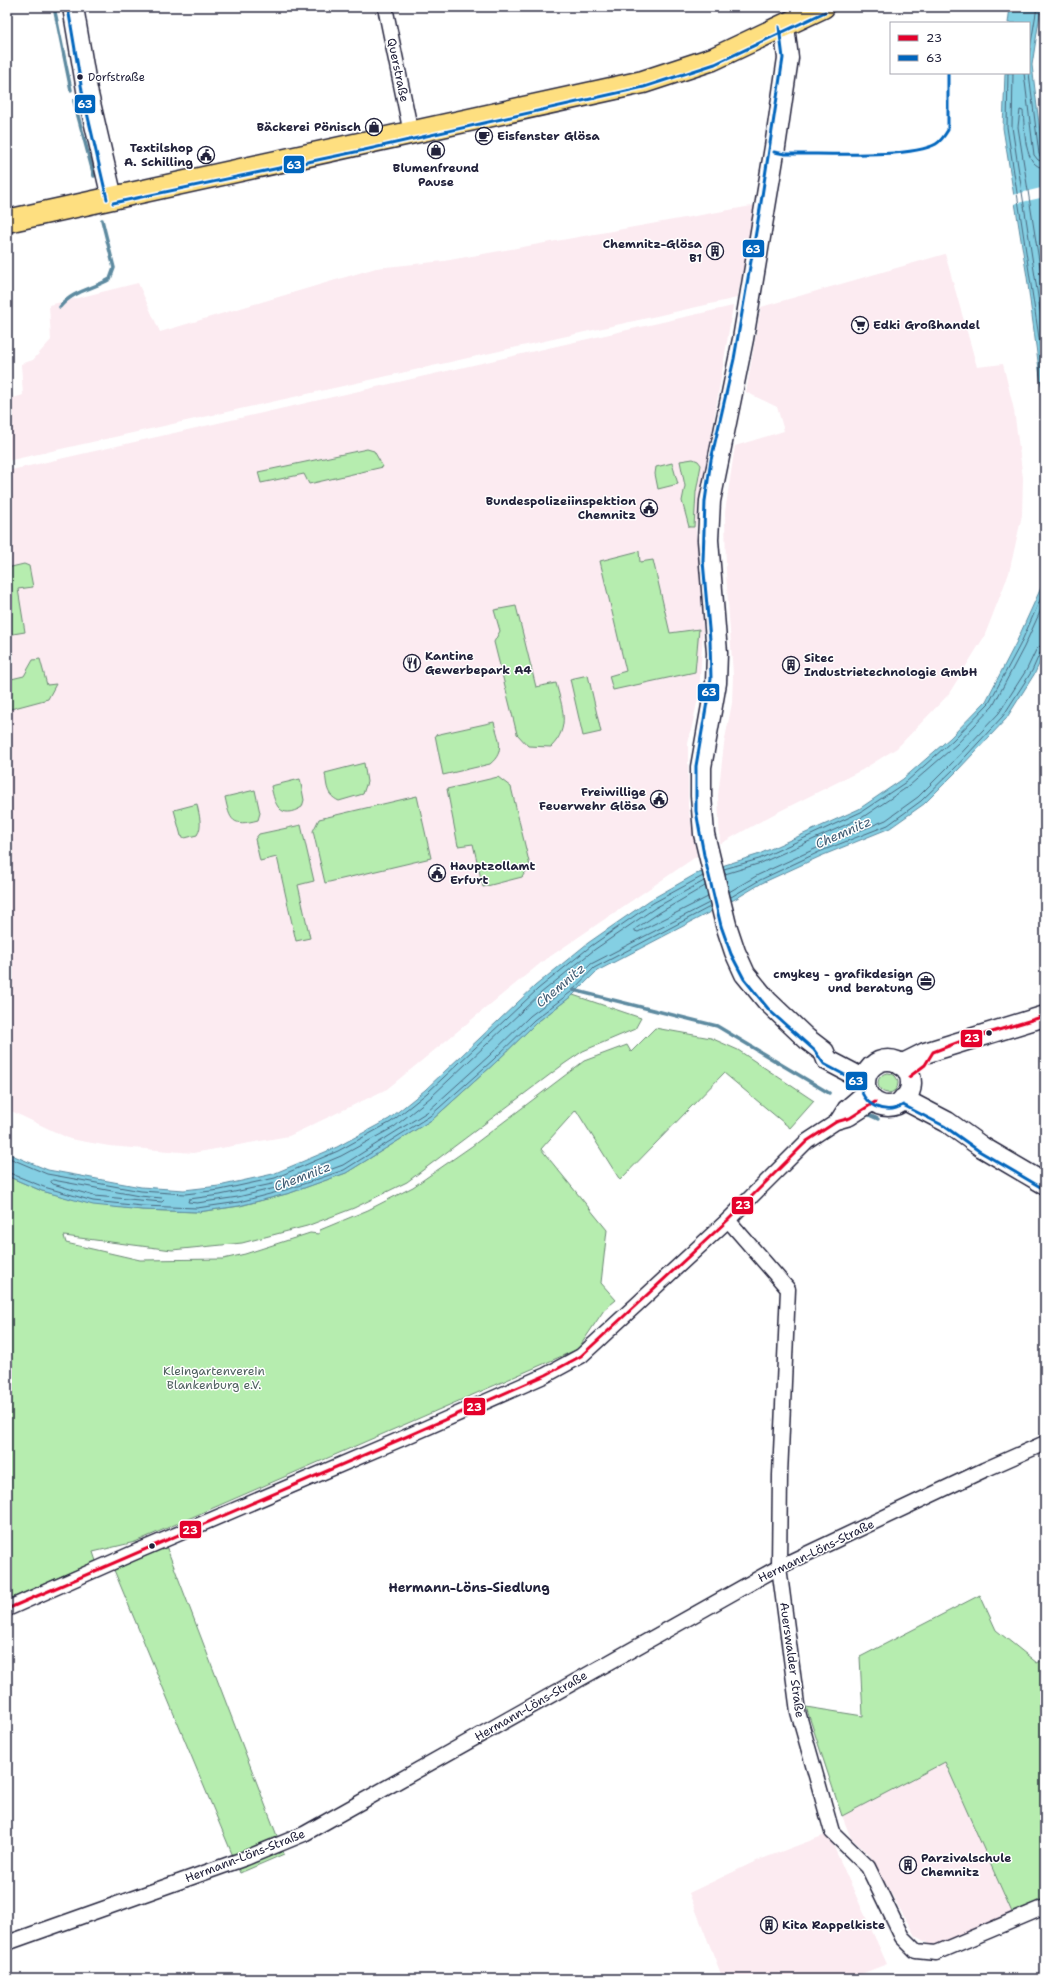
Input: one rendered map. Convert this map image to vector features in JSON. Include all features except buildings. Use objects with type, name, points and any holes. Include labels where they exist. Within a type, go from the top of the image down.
[{"type":"main road","points":[[73,7],[87,90],[112,198]]},
{"type":"main road","points":[[7,221],[643,82],[713,59],[823,7]]},
{"type":"main road","points":[[784,26],[788,58],[784,84],[743,340],[714,477],[708,514],[710,576],[716,653],[716,683],[701,767],[703,820],[708,851],[726,925],[735,952],[745,974],[756,990],[779,1013],[824,1052],[832,1052],[854,1062],[886,1105],[893,1105],[906,1082],[925,1065],[933,1052],[959,1042],[1045,1016]]},
{"type":"main road","points":[[869,1084],[885,1060],[893,1060],[906,1082],[947,1122],[982,1147],[1045,1184]]},
{"type":"street","name":"Querstraße","points":[[385,7],[411,133]]},
{"type":"street","points":[[7,1609],[136,1552],[401,1439],[546,1375],[581,1356],[728,1220],[808,1141],[836,1122],[845,1108],[869,1084]]},
{"type":"street","name":"Auerswalder Straße","points":[[728,1220],[788,1289],[780,1475],[779,1567],[798,1712],[832,1832],[868,1867],[902,1937],[916,1951],[936,1953],[1045,1907]]},
{"type":"street","name":"Hermann-Löns-Straße","points":[[7,1943],[246,1858],[304,1834],[779,1567],[984,1470],[1045,1443]]},
{"type":"shaded area","points":[[757,205],[737,298],[7,461],[7,400],[23,395],[21,364],[33,360],[51,340],[49,305],[138,283],[160,332],[376,268],[444,261]]},
{"type":"shaded area","points":[[945,254],[977,367],[1003,364],[1014,410],[1023,478],[1022,515],[1009,573],[984,637],[948,695],[897,748],[862,770],[772,815],[720,844],[718,796],[724,744],[732,703],[733,675],[726,573],[725,512],[735,446],[784,431],[777,407],[746,392],[761,307]]},
{"type":"shaded area","points":[[733,306],[696,527],[703,630],[699,694],[688,744],[688,806],[697,856],[542,962],[387,1089],[289,1136],[193,1153],[109,1146],[70,1139],[7,1109],[7,471]]},
{"type":"shaded area","points":[[945,1762],[1015,1919],[934,1946],[915,1936],[869,1854],[851,1838],[842,1816]]},
{"type":"shaded area","points":[[828,1834],[887,1964],[848,1979],[723,1979],[689,1893],[754,1862]]},
{"type":"green space","points":[[367,449],[374,451],[383,467],[309,484],[304,474],[261,483],[258,472]]},
{"type":"green space","points":[[693,459],[698,461],[701,465],[696,492],[694,527],[689,527],[682,501],[685,486],[680,461]]},
{"type":"green space","points":[[672,463],[678,484],[658,489],[655,474],[656,467]]},
{"type":"green space","points":[[639,551],[640,562],[653,560],[670,633],[699,629],[695,672],[613,690],[609,676],[626,671],[600,561]]},
{"type":"green space","points":[[24,564],[29,566],[33,587],[18,589],[25,632],[7,635],[7,568]]},
{"type":"green space","points":[[516,606],[536,687],[556,683],[561,700],[563,724],[561,732],[551,747],[528,746],[517,734],[494,642],[500,631],[494,610]]},
{"type":"green space","points":[[40,659],[47,685],[56,684],[48,699],[7,710],[7,680],[24,676],[33,660]]},
{"type":"green space","points":[[588,675],[601,732],[583,736],[570,679]]},
{"type":"green space","points":[[494,722],[500,744],[498,754],[495,759],[490,764],[443,775],[435,735]]},
{"type":"green space","points":[[364,763],[367,782],[363,794],[339,801],[335,799],[329,793],[325,773]]},
{"type":"green space","points":[[498,777],[511,787],[530,866],[522,877],[483,887],[473,844],[458,846],[447,789]]},
{"type":"green space","points":[[300,779],[304,800],[302,807],[295,811],[288,812],[280,809],[274,800],[271,786]]},
{"type":"green space","points":[[255,790],[260,813],[258,820],[243,823],[237,822],[231,817],[225,797]]},
{"type":"green space","points":[[417,796],[431,858],[325,883],[313,831],[319,819]]},
{"type":"green space","points":[[197,804],[200,820],[199,832],[197,835],[185,838],[181,836],[174,810]]},
{"type":"green space","points":[[301,825],[314,881],[298,885],[310,938],[296,941],[277,857],[260,861],[255,839],[259,834]]},
{"type":"green space","name":"Kleingartenverein Blankenburg e.V.","points":[[573,995],[641,1018],[635,1029],[583,1051],[564,1064],[407,1182],[354,1208],[307,1226],[242,1243],[172,1250],[64,1236],[66,1243],[140,1260],[223,1259],[245,1254],[310,1233],[319,1234],[320,1230],[368,1210],[413,1187],[472,1146],[584,1061],[627,1045],[631,1052],[655,1028],[711,1038],[738,1050],[814,1101],[790,1128],[724,1073],[620,1180],[576,1110],[541,1149],[607,1230],[601,1283],[616,1300],[604,1310],[578,1349],[135,1542],[93,1552],[96,1561],[7,1600],[7,1176],[42,1191],[93,1204],[142,1210],[198,1212],[240,1206],[290,1193],[346,1173],[433,1119],[495,1063],[536,1023]]},
{"type":"green space","points":[[884,1073],[892,1073],[898,1079],[898,1087],[892,1093],[884,1093],[878,1087],[878,1079]]},
{"type":"green space","points":[[166,1546],[284,1854],[240,1873],[114,1570]]},
{"type":"green space","points":[[980,1595],[996,1630],[1037,1663],[1045,1659],[1045,1907],[1015,1919],[945,1762],[842,1816],[806,1707],[863,1716],[860,1657]]},
{"type":"water","points":[[1010,7],[1041,7],[1032,65],[1045,174],[1045,415],[1027,277],[1003,128],[1005,74],[1030,74],[1030,22],[1008,22]]},
{"type":"water","name":"Chemnitz","points":[[1045,579],[1045,651],[1035,673],[1006,719],[924,804],[890,828],[821,856],[762,883],[737,898],[597,971],[573,995],[536,1023],[495,1063],[433,1119],[346,1173],[290,1193],[239,1206],[198,1212],[142,1210],[93,1205],[42,1191],[7,1176],[7,1153],[48,1170],[141,1187],[184,1190],[219,1186],[273,1174],[337,1147],[389,1119],[425,1090],[535,986],[588,943],[650,900],[696,874],[757,855],[859,809],[903,779],[950,738],[986,701],[1016,643]]},
{"type":"pier","points":[[1045,187],[1045,197],[1013,204],[1012,195]]},
{"type":"waterway","points":[[54,7],[71,90]]},
{"type":"waterway","points":[[74,101],[94,176]]},
{"type":"waterway","points":[[60,307],[70,297],[110,279],[114,268],[102,220]]},
{"type":"waterway","name":"Chemnitz","points":[[573,990],[717,1026],[829,1093]]},
{"type":"waterway","points":[[869,1115],[878,1119]]},
{"type":"transit line","name":"63","points":[[68,8],[82,91],[107,199]]},
{"type":"transit line","name":"63","points":[[113,203],[360,151],[644,87],[715,64],[825,12]]},
{"type":"transit line","name":"63","points":[[779,27],[783,58],[760,209],[734,359],[711,460],[705,501],[703,561],[710,640],[711,679],[696,766],[696,811],[704,855],[721,926],[731,954],[744,979],[770,1011],[814,1050],[824,1064],[860,1083],[861,1091],[869,1103],[882,1109],[896,1108],[903,1105],[944,1126],[979,1151],[1042,1188]]},
{"type":"transit line","name":"63","points":[[774,152],[785,154],[886,153],[923,149],[936,144],[948,130],[948,74]]},
{"type":"transit line","name":"23","points":[[909,1077],[925,1065],[933,1052],[959,1042],[1045,1016]]},
{"type":"transit line","name":"23","points":[[7,1609],[401,1439],[546,1375],[581,1356],[728,1220],[807,1141],[836,1122],[850,1118],[875,1102]]},
{"type":"place","name":"Dorfstraße","points":[[80,77]]},
{"type":"place","name":"Bäckerei Pönisch","points":[[374,127]]},
{"type":"place","name":"Eisfenster Glösa","points":[[484,136]]},
{"type":"place","name":"Blumenfreund Pause","points":[[436,150]]},
{"type":"place","name":"Textilshop A. Schilling","points":[[206,155]]},
{"type":"place","name":"Chemnitz-Glösa B1","points":[[715,251]]},
{"type":"place","name":"Edki Großhandel","points":[[860,325]]},
{"type":"place","name":"Bundespolizeiinspektion Chemnitz","points":[[649,508]]},
{"type":"place","name":"Kantine Gewerbepark A4","points":[[412,663]]},
{"type":"place","name":"Sitec Industrietechnologie GmbH","points":[[791,665]]},
{"type":"place","name":"Freiwillige Feuerwehr Glösa","points":[[659,799]]},
{"type":"place","name":"Hauptzollamt Erfurt","points":[[437,873]]},
{"type":"place","name":"cmykey - grafikdesign und beratung","points":[[926,981]]},
{"type":"place","name":"Parzivalschule Chemnitz","points":[[908,1865]]},
{"type":"place","name":"Kita Rappelkiste","points":[[769,1925]]},
{"type":"district","name":"Hermann-Löns-Siedlung","points":[[469,1587]]}]
